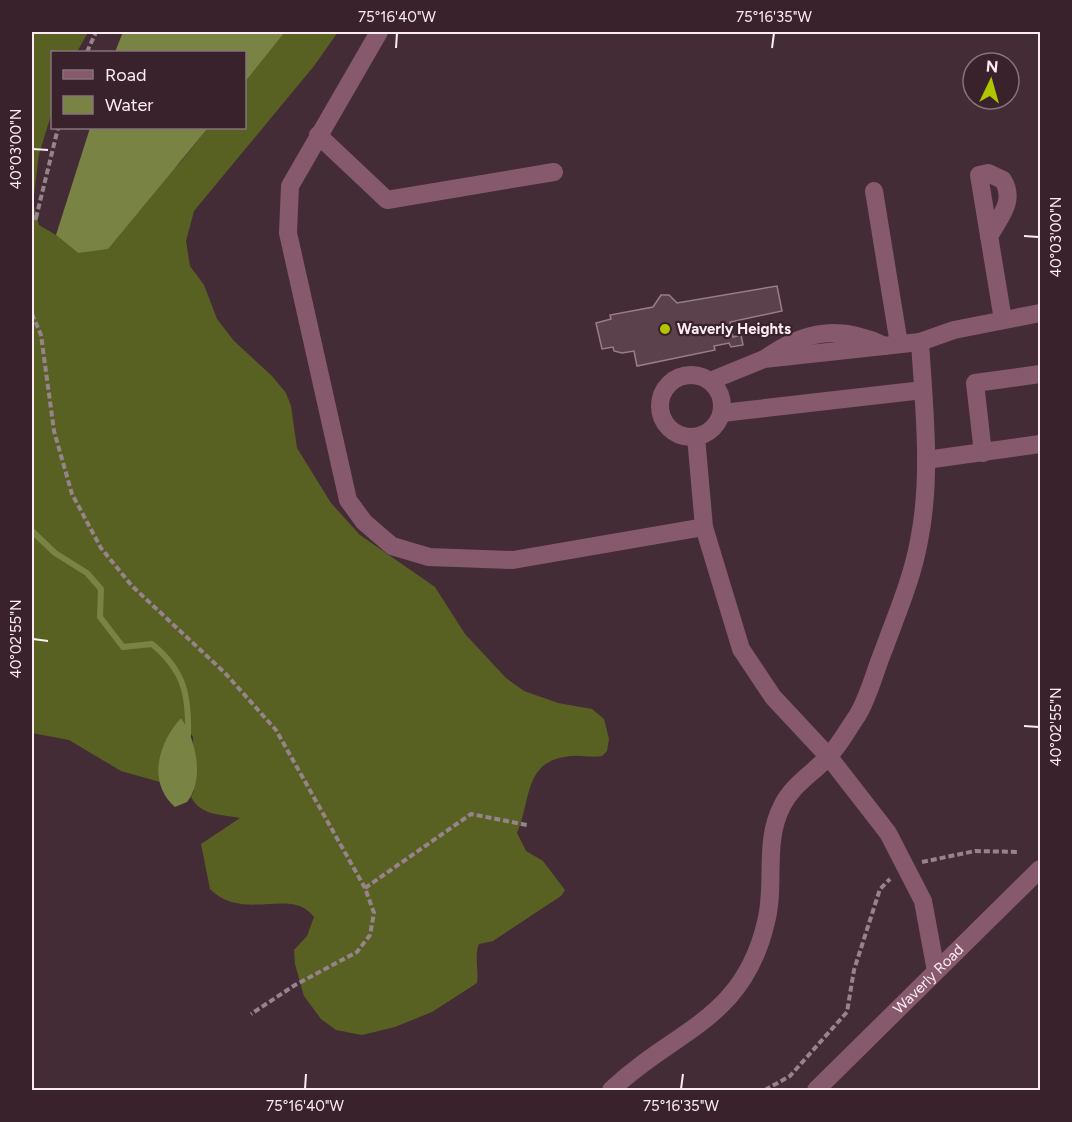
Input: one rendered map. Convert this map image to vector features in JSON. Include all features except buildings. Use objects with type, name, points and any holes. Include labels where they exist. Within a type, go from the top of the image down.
[{"type":"street","points":[[379,32],[290,186],[288,233],[348,500],[364,522],[392,546],[429,557],[513,560],[704,527]]},
{"type":"street","points":[[318,135],[387,200],[554,172]]},
{"type":"street","points":[[874,191],[892,345]]},
{"type":"street","points":[[989,237],[1003,320]]},
{"type":"street","points":[[710,381],[764,359],[921,342],[954,330],[1041,313]]},
{"type":"street","points":[[611,1090],[649,1059],[711,1015],[733,995],[743,980],[766,923],[770,904],[770,847],[776,819],[793,790],[829,757],[858,714],[908,585],[919,540],[926,460],[921,342]]},
{"type":"street","points":[[983,453],[975,383],[1041,374]]},
{"type":"street","points":[[693,375],[710,381],[721,395],[722,413],[712,429],[696,437],[678,434],[668,427],[660,411],[661,399],[670,383],[680,377],[693,375]]},
{"type":"street","points":[[722,413],[923,390]]},
{"type":"street","points":[[696,437],[704,527],[741,649],[773,697],[829,757],[888,833],[923,901],[936,971]]},
{"type":"street","points":[[926,460],[1041,444]]},
{"type":"street","name":"Waverly Road","points":[[816,1090],[1041,869]]},
{"type":"path","points":[[87,51],[96,32]]},
{"type":"path","points":[[32,222],[58,129]]},
{"type":"path","points":[[32,314],[41,335],[54,431],[72,494],[101,548],[132,586],[225,673],[276,730],[365,888],[374,913],[370,935],[357,952],[295,985],[251,1014]]},
{"type":"path","points":[[365,888],[471,814],[527,825]]},
{"type":"path","points":[[765,1090],[790,1076],[847,1012],[854,970],[880,889],[905,866],[975,851],[1019,852]]},
{"type":"shaded area","points":[[32,32],[88,32],[78,51],[51,51],[51,115],[39,154],[33,203],[39,225],[78,253],[179,164],[207,129],[246,129],[246,81],[285,32],[338,32],[314,66],[194,211],[186,241],[190,266],[204,285],[217,319],[234,341],[272,376],[286,393],[291,406],[297,448],[331,503],[360,535],[435,587],[465,634],[506,678],[524,691],[558,703],[592,709],[604,719],[609,739],[607,751],[602,756],[573,756],[545,764],[537,772],[532,782],[517,833],[526,851],[543,861],[565,890],[561,896],[493,941],[479,944],[477,983],[432,1012],[395,1027],[362,1035],[336,1030],[321,1019],[304,996],[295,964],[294,950],[307,936],[314,917],[304,908],[293,904],[237,903],[223,899],[210,889],[201,844],[240,818],[206,811],[200,808],[191,797],[194,791],[193,737],[181,718],[170,732],[163,748],[159,764],[160,782],[121,771],[69,740],[32,733]]},
{"type":"water","points":[[123,32],[285,32],[246,81],[246,51],[115,51]]},
{"type":"water","points":[[90,129],[207,129],[108,249],[78,253],[56,235]]},
{"type":"water","points":[[181,718],[191,737],[197,771],[193,793],[187,802],[175,807],[166,797],[161,786],[159,762],[166,739]]},
{"type":"waterway","points":[[32,531],[55,553],[87,573],[101,589],[100,617],[123,647],[152,644],[172,664],[186,696],[188,736]]},
{"type":"place","name":"Waverly Heights","points":[[665,329]]}]
